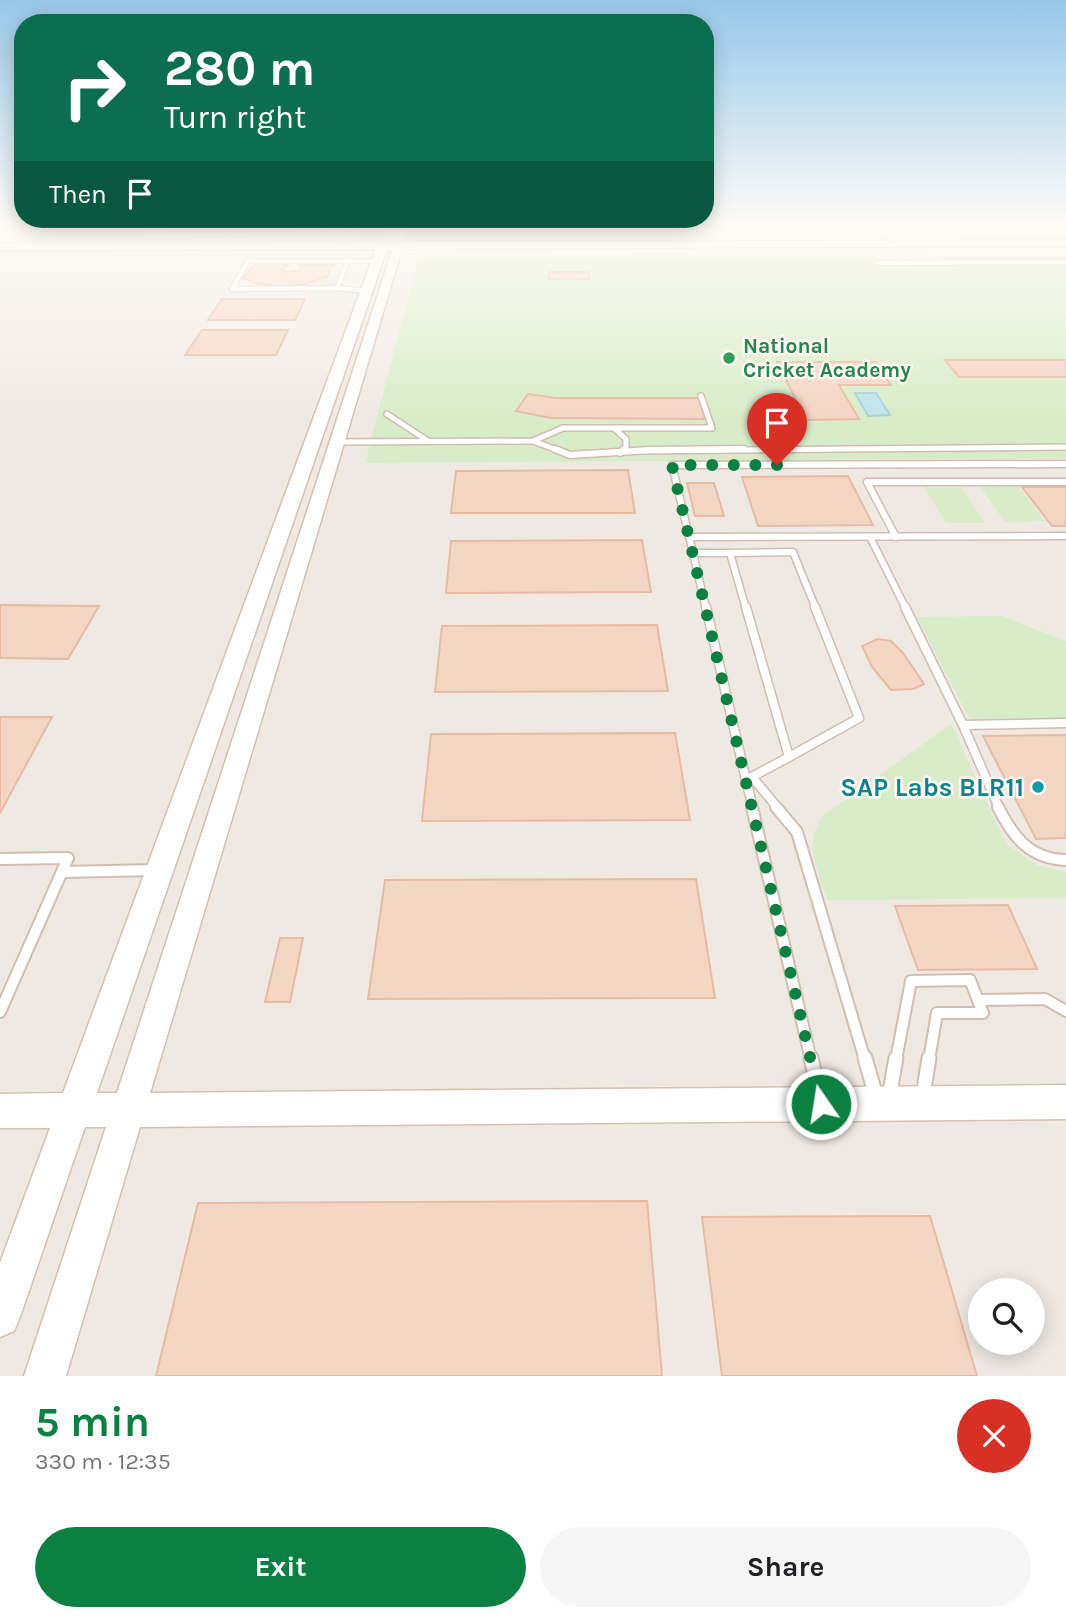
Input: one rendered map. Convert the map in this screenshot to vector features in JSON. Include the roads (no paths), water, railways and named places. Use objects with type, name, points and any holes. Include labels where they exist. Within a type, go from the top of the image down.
[{"type":"main road","points":[[45,1376],[338,442],[376,290]]},
{"type":"main road","points":[[0,1317],[366,291]]},
{"type":"main road","points":[[0,1111],[1066,1102]]},
{"type":"lane","points":[[358,290],[366,291]]},
{"type":"lane","points":[[533,441],[563,428],[712,428],[701,396]]},
{"type":"lane","points":[[387,414],[428,441]]},
{"type":"lane","points":[[612,428],[626,439],[626,447],[619,454]]},
{"type":"lane","points":[[338,442],[533,441],[570,454],[619,454],[650,450],[1066,447]]},
{"type":"lane","points":[[821,1104],[749,779],[672,465],[1066,464]]},
{"type":"lane","points":[[896,537],[867,482],[1066,481]]},
{"type":"lane","points":[[689,537],[1066,536]]},
{"type":"lane","points":[[870,537],[963,725],[1012,833],[1034,853],[1055,860],[1066,860]]},
{"type":"lane","points":[[693,553],[793,552],[859,718],[749,779]]},
{"type":"lane","points":[[730,553],[789,757]]},
{"type":"lane","points":[[963,725],[1066,723]]},
{"type":"lane","points":[[749,779],[797,832],[883,1103]]},
{"type":"lane","points":[[0,859],[68,858],[0,1012]]},
{"type":"lane","points":[[62,872],[159,870]]},
{"type":"lane","points":[[883,1103],[911,981],[970,980],[983,1013],[937,1013],[922,1102]]},
{"type":"lane","points":[[978,1000],[1045,999],[1066,1012]]},
{"type":"water","points":[[855,393],[876,393],[890,415],[868,416]]},
{"type":"place","name":"National Cricket Academy","points":[[729,358]]},
{"type":"place","name":"SAP Labs BLR11","points":[[1038,787]]}]
